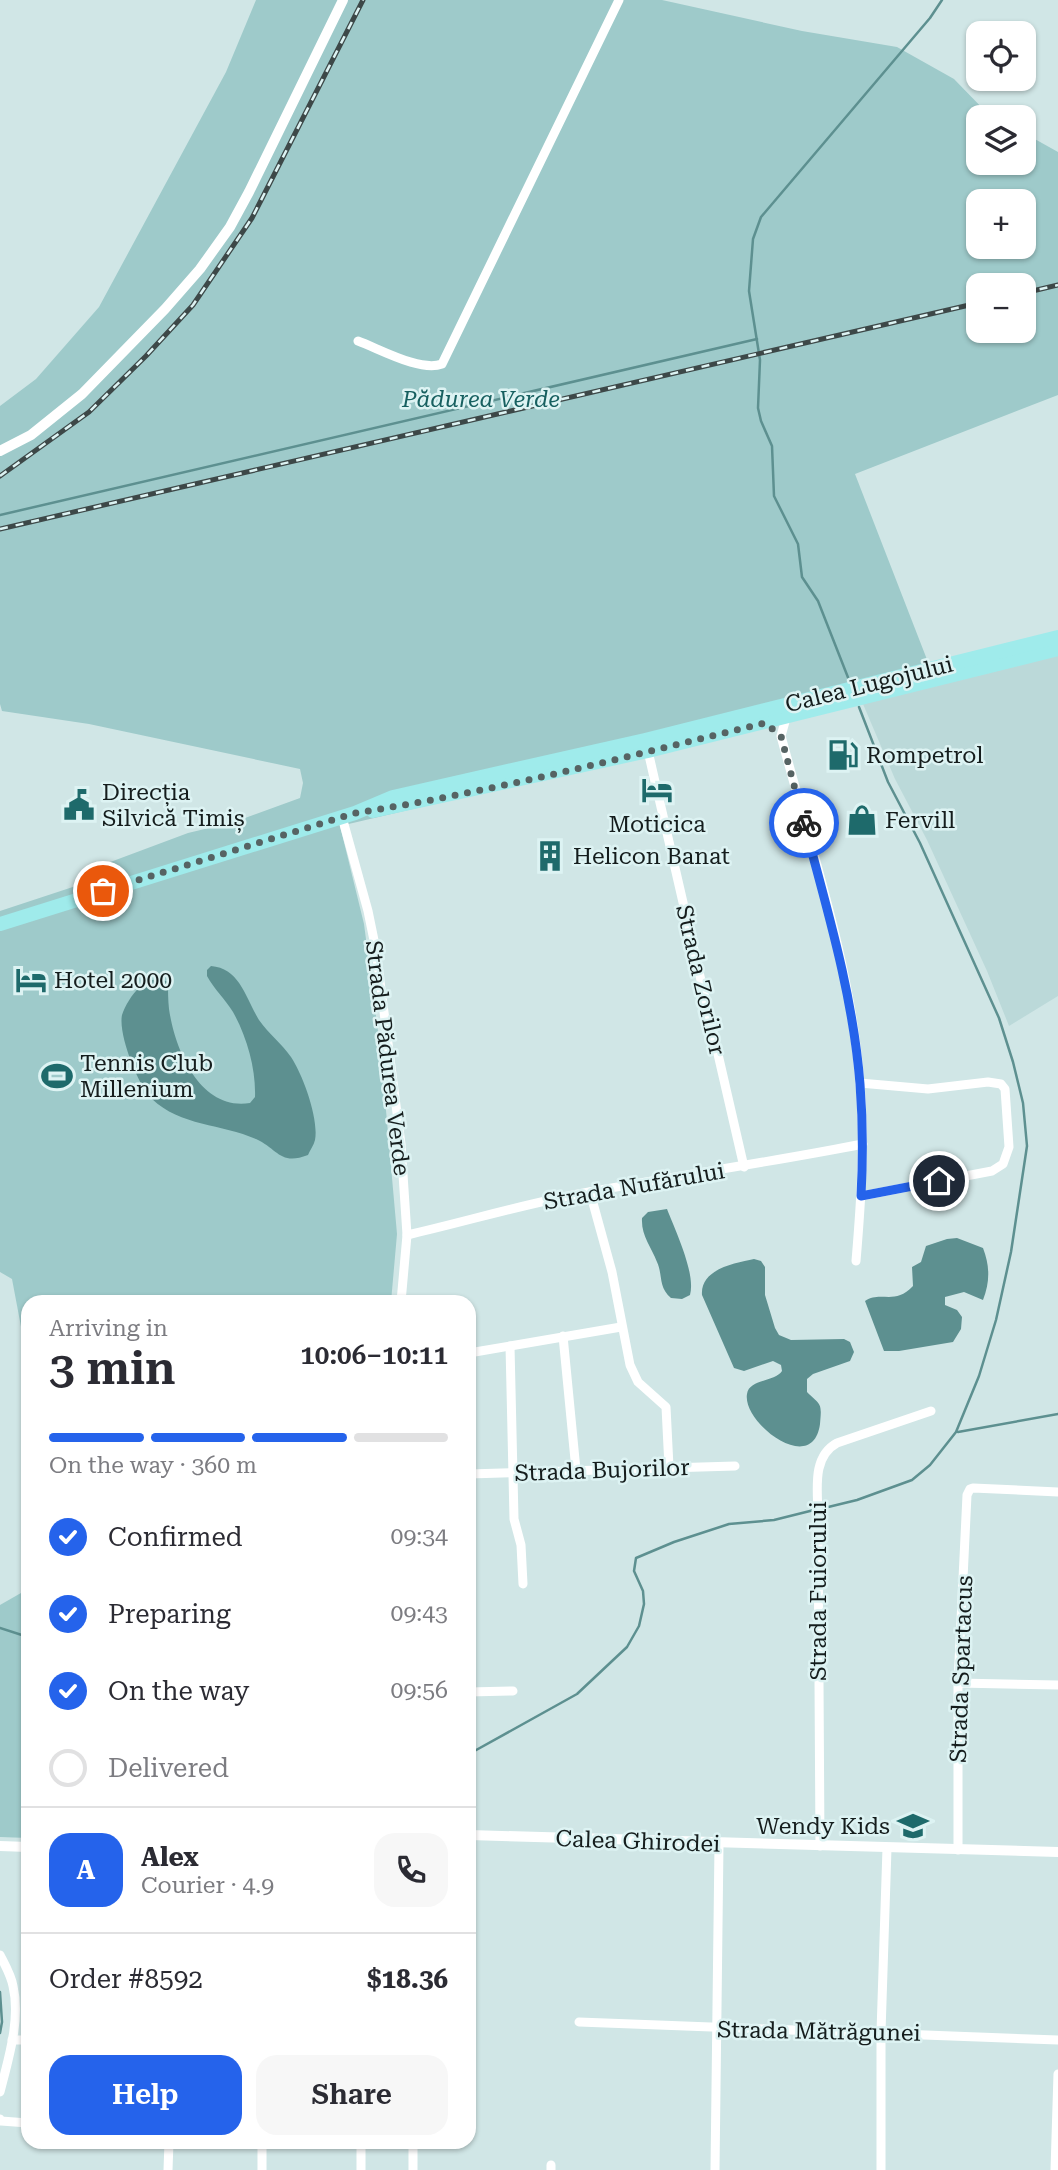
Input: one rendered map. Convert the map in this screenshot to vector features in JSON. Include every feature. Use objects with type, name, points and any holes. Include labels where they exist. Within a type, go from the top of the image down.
[{"type":"main road","name":"Calea Lugojului","points":[[348,815],[393,797],[645,740],[1058,637]]},
{"type":"main road","name":"Calea Lugojului","points":[[348,815],[408,805],[648,751],[1058,649]]},
{"type":"main road","points":[[0,924],[348,815]]},
{"type":"street","points":[[0,451],[31,435],[82,394],[157,318],[200,269],[230,227],[250,192],[343,0]]},
{"type":"street","points":[[358,341],[422,366],[442,364],[619,0]]},
{"type":"street","points":[[786,718],[781,736],[841,965],[860,1083],[863,1144],[856,1261]]},
{"type":"street","points":[[765,723],[781,736]]},
{"type":"street","name":"Strada Zorilor","points":[[648,751],[744,1167]]},
{"type":"street","name":"Strada Pădurea Verde","points":[[348,815],[379,969],[401,1144],[407,1235],[402,1295]]},
{"type":"street","points":[[860,1083],[928,1088],[988,1082],[1001,1084],[1005,1089],[1009,1147],[1003,1164],[992,1171],[861,1196]]},
{"type":"street","name":"Strada Nufărului","points":[[407,1235],[502,1210],[590,1192],[863,1144]]},
{"type":"street","points":[[590,1192],[612,1272],[630,1365],[636,1379],[666,1407],[669,1467]]},
{"type":"street","points":[[476,1352],[621,1327]]},
{"type":"street","points":[[563,1336],[576,1470]]},
{"type":"street","points":[[510,1346],[514,1519],[521,1545],[523,1584]]},
{"type":"street","name":"Strada Fuiorului","points":[[820,1846],[820,1463],[831,1446],[931,1411]]},
{"type":"street","name":"Strada Bujorilor","points":[[476,1474],[735,1466]]},
{"type":"street","name":"Strada Spartacus","points":[[958,1850],[958,1683],[967,1495],[970,1489],[1058,1492]]},
{"type":"street","points":[[958,1683],[1058,1685]]},
{"type":"street","points":[[476,1692],[513,1691]]},
{"type":"street","name":"Calea Ghirodei","points":[[476,1835],[1058,1852]]},
{"type":"street","points":[[715,2170],[719,1844]]},
{"type":"street","points":[[0,1846],[21,1847]]},
{"type":"street","points":[[881,2170],[881,2032],[887,1847]]},
{"type":"street","points":[[0,1955],[14,1987],[15,1999],[12,2040],[0,2092]]},
{"type":"street","name":"Strada Mătrăgunei","points":[[579,2022],[716,2029],[1058,2039]]},
{"type":"street","points":[[12,2040],[21,2040]]},
{"type":"street","points":[[1055,2170],[1058,2074]]},
{"type":"street","points":[[1,2120],[21,2122]]},
{"type":"street","points":[[168,2170],[169,2149]]},
{"type":"street","points":[[262,2149],[262,2170]]},
{"type":"street","points":[[361,2149],[361,2170]]},
{"type":"street","points":[[413,2149],[413,2170]]},
{"type":"shaded area","points":[[1058,645],[1058,996],[1009,1026],[987,971],[927,840],[895,779],[863,704]]},
{"type":"shaded area","points":[[211,966],[221,968],[236,978],[259,1020],[296,1065],[315,1121],[315,1140],[308,1155],[291,1159],[243,1134],[175,1115],[152,1099],[141,1083],[126,1046],[122,1015],[139,988],[149,981],[160,980],[168,982],[169,1006],[177,1042],[184,1059],[204,1088],[232,1103],[250,1103],[255,1097],[254,1075],[246,1042],[233,1012],[207,976],[207,970]]},
{"type":"shaded area","points":[[667,1209],[690,1275],[690,1295],[682,1299],[671,1298],[664,1290],[659,1267],[643,1230],[642,1218],[648,1212]]},
{"type":"shaded area","points":[[957,1238],[983,1248],[988,1274],[983,1300],[964,1292],[945,1297],[945,1305],[957,1310],[962,1317],[961,1329],[953,1342],[884,1351],[865,1301],[877,1297],[894,1297],[906,1292],[913,1286],[912,1267],[921,1262],[926,1246]]},
{"type":"shaded area","points":[[754,1259],[761,1261],[765,1267],[765,1295],[779,1335],[791,1340],[844,1339],[850,1342],[854,1352],[850,1361],[813,1374],[807,1379],[807,1392],[818,1402],[821,1412],[815,1439],[805,1446],[779,1440],[755,1418],[748,1406],[749,1389],[779,1375],[782,1371],[781,1365],[773,1361],[744,1371],[734,1368],[702,1295],[703,1286],[713,1273],[729,1265]]},
{"type":"green space","name":"Pădurea Verde","points":[[256,0],[662,0],[802,31],[897,47],[954,79],[979,105],[966,105],[966,175],[1036,175],[1036,140],[1058,152],[1058,395],[855,474],[933,675],[863,704],[340,826],[364,924],[381,1054],[397,1234],[392,1295],[21,1295],[21,1327],[12,1279],[0,1272],[0,911],[88,882],[97,867],[188,833],[234,822],[300,798],[303,783],[300,769],[89,724],[2,711],[0,406],[36,379],[99,307],[226,72]]},
{"type":"green space","points":[[21,1593],[21,1838],[0,1837],[0,1605]]},
{"type":"waterway","points":[[849,680],[818,601],[802,577],[798,544],[774,496],[772,446],[758,408],[760,360],[749,291],[753,239],[761,217],[930,18],[942,0]]},
{"type":"waterway","points":[[0,515],[757,339]]},
{"type":"waterway","points":[[820,1509],[857,1500],[912,1480],[930,1465],[956,1432],[979,1376],[996,1320],[1011,1252],[1027,1146],[1023,1103],[999,1018],[920,843],[888,782],[859,707]]},
{"type":"waterway","points":[[958,1432],[1058,1414]]},
{"type":"waterway","points":[[476,1750],[577,1694],[627,1647],[639,1626],[644,1604],[643,1591],[634,1571],[636,1558],[729,1524],[774,1520],[814,1510]]},
{"type":"waterway","points":[[0,1628],[21,1635]]},
{"type":"waterway","points":[[0,1992],[0,2033]]},
{"type":"railway","points":[[0,476],[89,412],[193,305],[252,218],[363,0]]},
{"type":"railway","points":[[1036,290],[1058,285]]},
{"type":"railway","points":[[0,529],[966,306]]},
{"type":"way so far","points":[[103,891],[355,813],[511,783],[765,723],[781,736],[804,823]]},
{"type":"place","name":"Rompetrol","points":[[843,755]]},
{"type":"place","name":"Moticica","points":[[657,790]]},
{"type":"place","name":"Direcția Silvică Timiș","points":[[79,805]]},
{"type":"place","name":"Fervill","points":[[862,820]]},
{"type":"place","name":"Helicon Banat","points":[[550,856]]},
{"type":"place","name":"Hotel 2000","points":[[31,980]]},
{"type":"place","name":"Tennis Club Millenium","points":[[57,1076]]},
{"type":"place","name":"Wendy Kids","points":[[913,1826]]},
{"type":"route","points":[[804,823],[841,965],[856,1045],[863,1144],[861,1196],[939,1181]]}]
